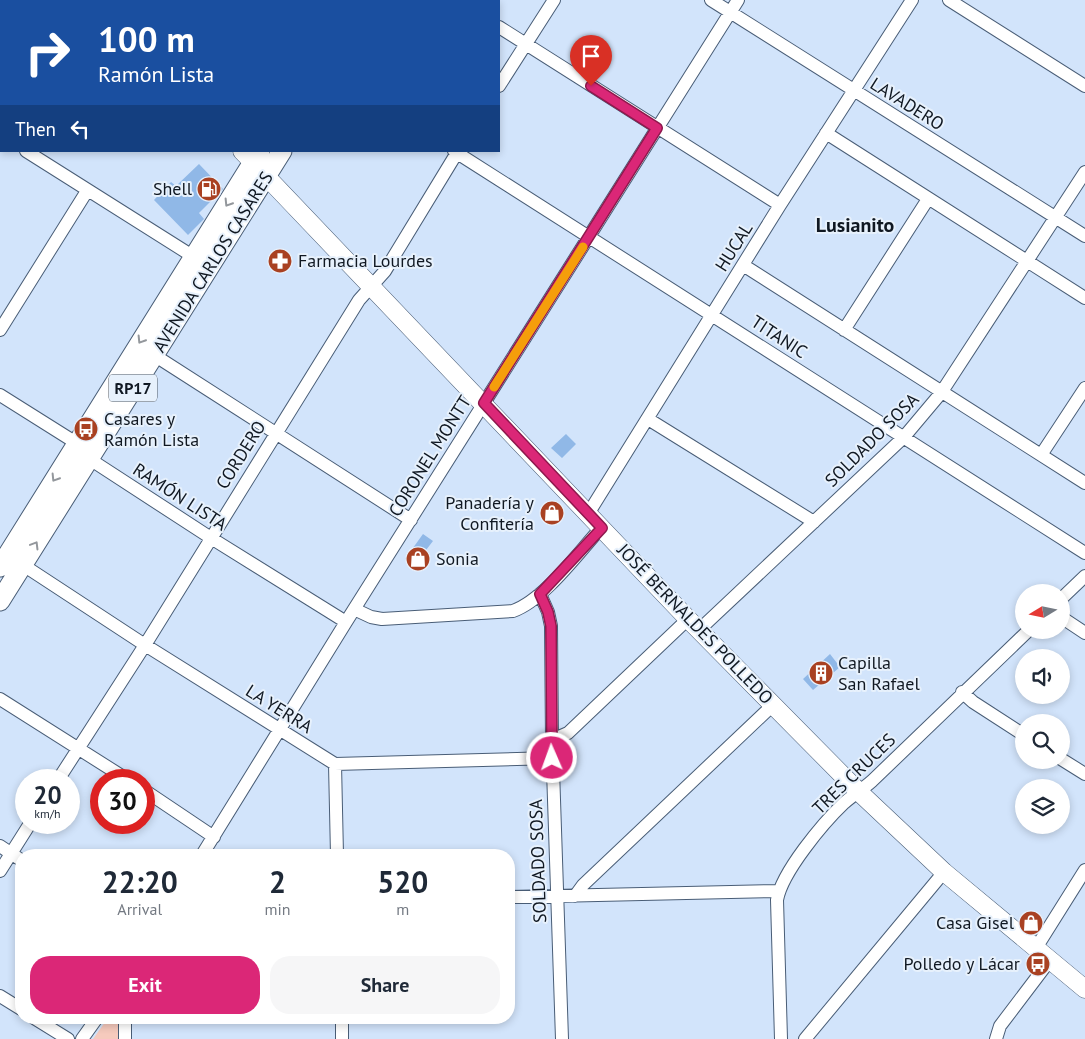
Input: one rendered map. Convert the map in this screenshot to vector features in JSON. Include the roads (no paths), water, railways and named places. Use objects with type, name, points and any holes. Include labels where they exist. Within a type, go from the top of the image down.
[{"type":"main road","name":"AVENIDA CARLOS CASARES","points":[[0,567],[154,355],[281,152]]},
{"type":"main road","name":"AVENIDA CARLOS CASARES","points":[[0,601],[23,565],[83,451],[252,155]]},
{"type":"main road","name":"JOSÉ BERNALDES POLLEDO","points":[[252,155],[267,176],[588,514],[859,792],[944,872],[1085,989]]},
{"type":"street","points":[[500,84],[554,0]]},
{"type":"street","name":"LAVADERO","points":[[711,0],[1085,236]]},
{"type":"street","name":"CORONEL MONTT","points":[[206,849],[354,609],[738,0]]},
{"type":"street","name":"HUCAL","points":[[588,514],[780,205],[912,0]]},
{"type":"street","points":[[949,0],[1085,86]]},
{"type":"street","points":[[500,28],[780,205]]},
{"type":"street","points":[[826,133],[1085,298]]},
{"type":"street","points":[[28,152],[194,257]]},
{"type":"street","name":"TITANIC","points":[[456,152],[1085,553]]},
{"type":"street","name":"CORDERO","points":[[65,769],[359,300],[384,271],[456,152]]},
{"type":"street","name":"SOLDADO SOSA","points":[[552,740],[568,733],[814,522],[904,437],[941,393],[1085,172]]},
{"type":"street","points":[[0,330],[87,191]]},
{"type":"street","points":[[844,330],[928,199]]},
{"type":"street","points":[[743,265],[941,393],[1085,483]]},
{"type":"street","points":[[154,355],[274,434],[411,520]]},
{"type":"street","points":[[1041,455],[1085,388]]},
{"type":"street","name":"RAMÓN LISTA","points":[[0,395],[211,538],[346,622]]},
{"type":"street","points":[[648,419],[814,522]]},
{"type":"street","points":[[354,609],[370,617],[382,619],[513,611],[525,607],[540,594],[602,528]]},
{"type":"street","name":"LA YERRA","points":[[23,565],[144,645],[335,764]]},
{"type":"street","points":[[1070,590],[1085,576]]},
{"type":"street","name":"SOLDADO SOSA","points":[[540,594],[548,612],[551,626],[552,758],[562,1039]]},
{"type":"street","points":[[1070,624],[1085,633]]},
{"type":"street","name":"TRES CRUCES","points":[[781,1039],[777,900],[778,892],[794,862],[839,808],[859,792],[1018,639]]},
{"type":"street","points":[[962,692],[973,702],[1015,729]]},
{"type":"street","points":[[0,698],[111,769]]},
{"type":"street","points":[[575,896],[583,885],[774,704]]},
{"type":"street","points":[[337,849],[335,764],[552,758]]},
{"type":"street","points":[[1070,765],[1085,774]]},
{"type":"street","points":[[155,797],[214,836]]},
{"type":"street","points":[[0,870],[23,834]]},
{"type":"street","points":[[1036,948],[1085,870]]},
{"type":"street","points":[[805,1039],[944,872]]},
{"type":"street","points":[[515,897],[778,892]]},
{"type":"street","points":[[996,1039],[1000,1026],[1050,960]]},
{"type":"street","points":[[0,996],[15,1005]]},
{"type":"street","points":[[44,1024],[68,1039]]},
{"type":"street","points":[[82,1039],[93,1024]]},
{"type":"street","points":[[125,1024],[125,1039]]},
{"type":"street","points":[[342,1024],[342,1039]]},
{"type":"place","name":"Shell","points":[[209,189]]},
{"type":"place","name":"Farmacia Lourdes","points":[[280,261]]},
{"type":"place","name":"Casares y Ramón Lista","points":[[86,429]]},
{"type":"place","name":"Panadería y Confitería","points":[[552,513]]},
{"type":"place","name":"Sonia","points":[[418,559]]},
{"type":"place","name":"Capilla San Rafael","points":[[821,673]]},
{"type":"place","name":"Casa Gisel","points":[[1031,923]]},
{"type":"place","name":"Polledo y Lácar","points":[[1038,964]]},
{"type":"district","name":"Lusianito","points":[[855,225]]}]
